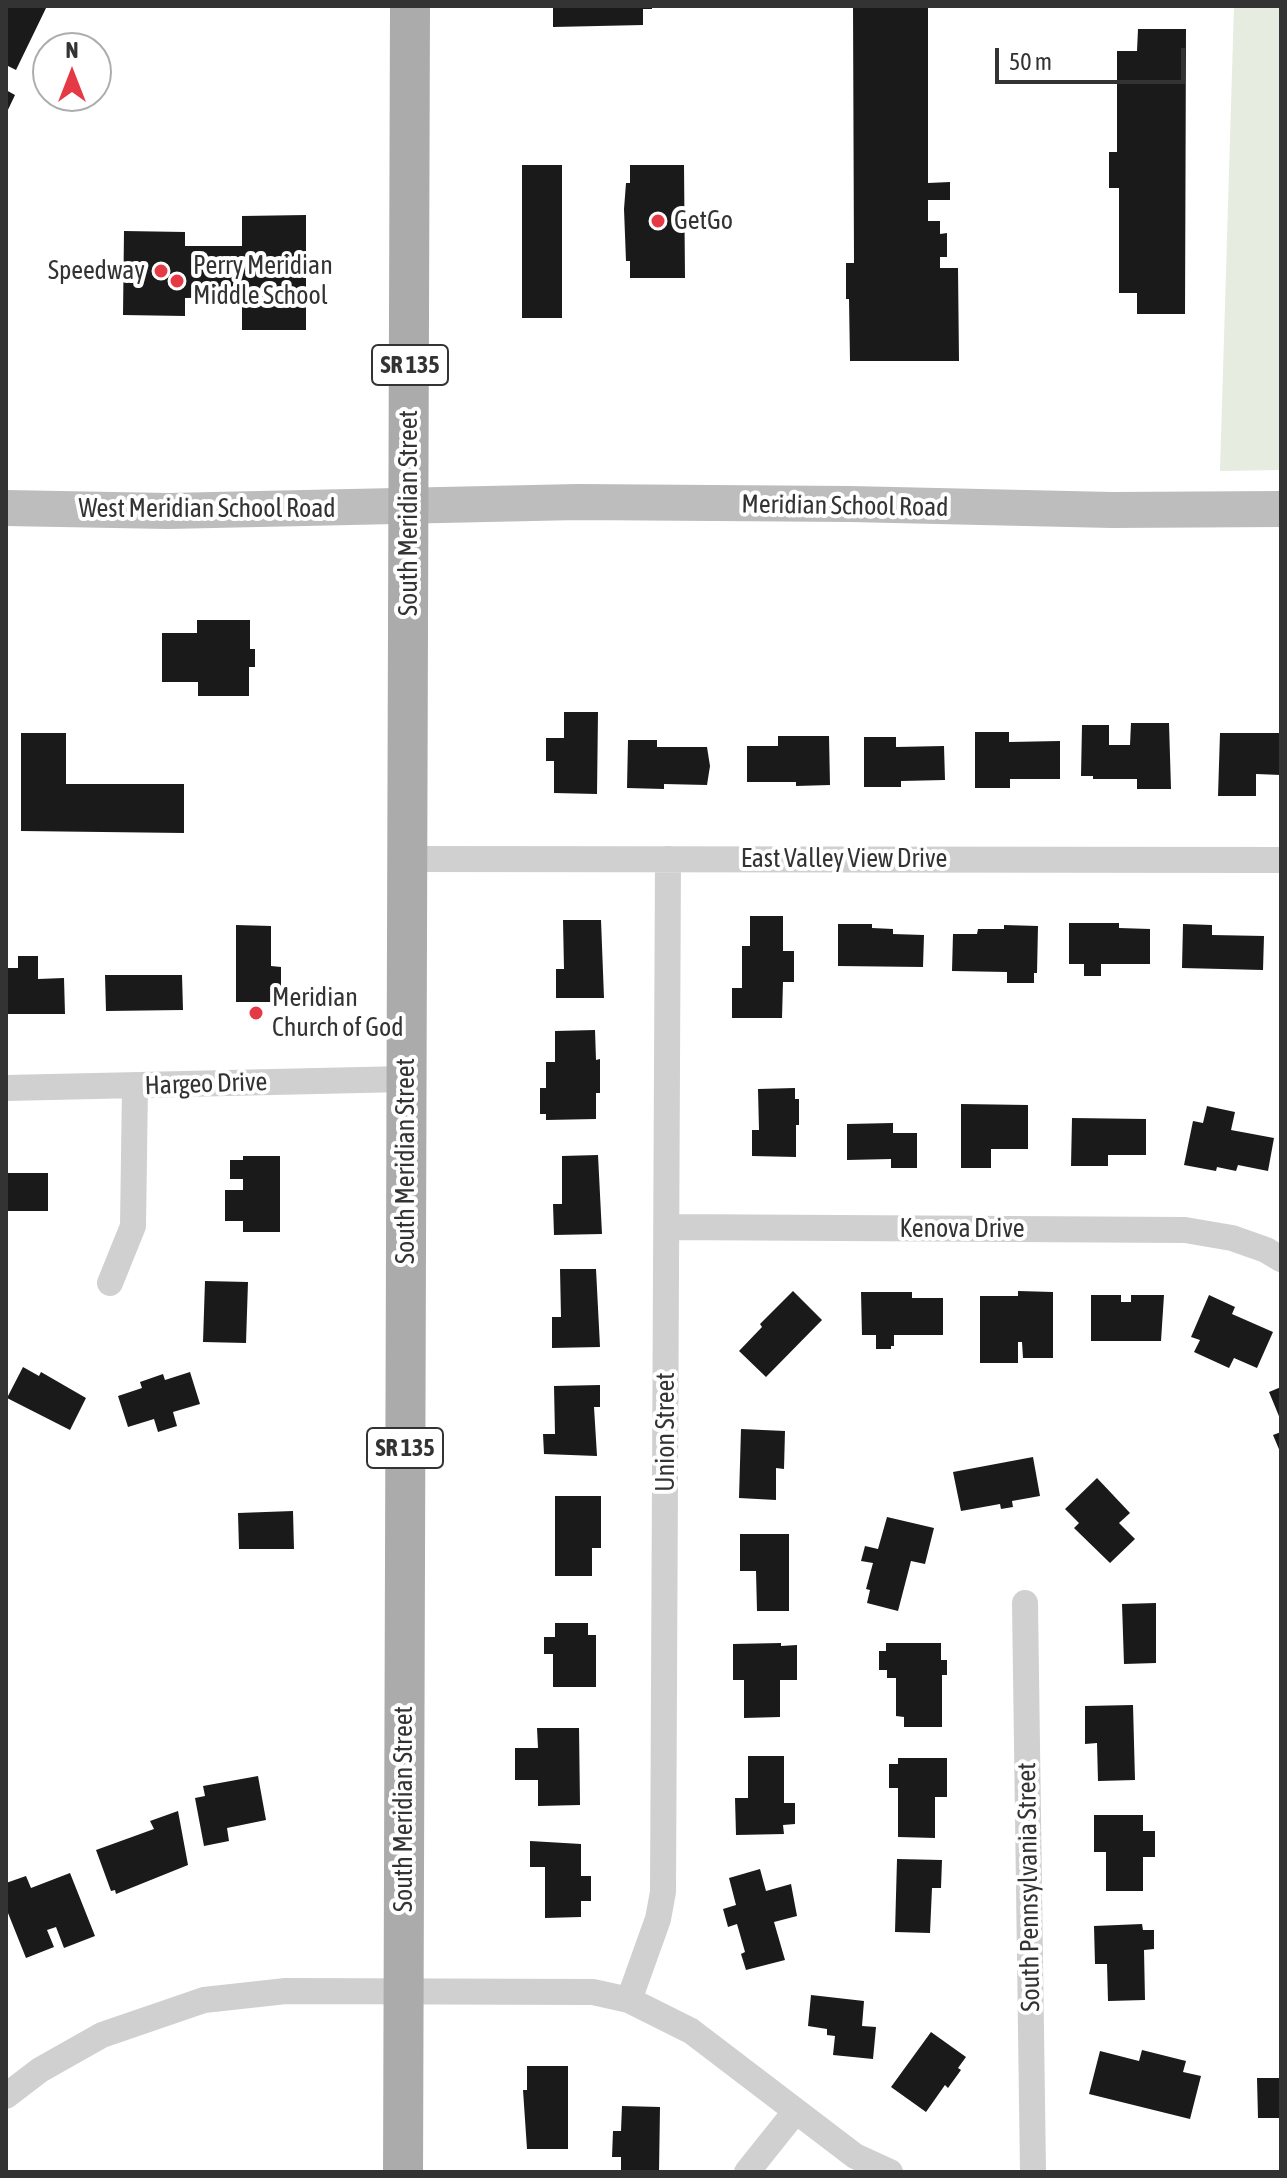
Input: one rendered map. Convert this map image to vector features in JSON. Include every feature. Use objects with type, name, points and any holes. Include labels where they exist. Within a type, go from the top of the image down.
[{"type":"main road","name":"South Meridian Street","points":[[403,2172],[410,6]]},
{"type":"main road","name":"Meridian School Road","points":[[408,505],[578,502],[1112,510],[1281,509]]},
{"type":"main road","name":"West Meridian School Road","points":[[6,508],[168,511],[408,505]]},
{"type":"street","name":"East Valley View Drive","points":[[407,859],[1281,860]]},
{"type":"street","name":"Union Street","points":[[629,2000],[658,1919],[663,1892],[668,859]]},
{"type":"street","name":"Hargeo Drive","points":[[6,1088],[406,1079]]},
{"type":"street","points":[[110,1283],[133,1226],[135,1086]]},
{"type":"street","name":"Kenova Drive","points":[[667,1227],[1185,1230],[1232,1238],[1281,1259]]},
{"type":"street","name":"South Pennsylvania Street","points":[[1025,1603],[1033,2172]]},
{"type":"street","points":[[6,2096],[40,2070],[102,2035],[204,2000],[286,1991],[593,1992],[629,2000],[691,2031],[855,2156],[890,2172]]},
{"type":"street","points":[[747,2172],[795,2112]]},
{"type":"shaded area","points":[[1234,6],[1281,6],[1281,470],[1220,471]]},
{"type":"building","points":[[6,6],[47,6],[16,70],[6,65]]},
{"type":"building","points":[[553,6],[652,6],[652,9],[643,9],[643,25],[553,27]]},
{"type":"building","points":[[853,6],[928,6],[928,183],[950,182],[950,200],[928,200],[928,221],[940,221],[940,234],[947,233],[947,257],[940,257],[940,268],[958,268],[959,361],[850,361],[846,263],[854,263]]},
{"type":"building","points":[[1138,29],[1186,29],[1185,314],[1137,314],[1137,293],[1119,293],[1119,188],[1109,188],[1109,152],[1117,152],[1117,51],[1137,51]]},
{"type":"building","points":[[6,90],[15,95],[6,114]]},
{"type":"building","points":[[522,165],[562,165],[562,318],[522,318]]},
{"type":"building","points":[[630,165],[684,165],[685,278],[630,278],[630,261],[626,261],[624,209],[626,183],[630,183]]},
{"type":"building","points":[[306,215],[306,330],[242,330],[242,297],[185,298],[185,316],[123,315],[124,231],[185,232],[185,246],[242,246],[242,216]]},
{"type":"building","points":[[197,620],[250,620],[250,649],[255,649],[255,667],[249,667],[249,696],[198,696],[198,682],[162,682],[162,633],[197,633]]},
{"type":"building","points":[[564,712],[598,712],[597,794],[554,793],[554,761],[546,761],[546,738],[564,738]]},
{"type":"building","points":[[1131,723],[1169,723],[1171,789],[1137,789],[1137,779],[1081,776],[1082,725],[1109,725],[1109,745],[1130,745]]},
{"type":"building","points":[[975,732],[1009,732],[1009,742],[1060,741],[1060,779],[1010,779],[1010,788],[975,788]]},
{"type":"building","points":[[21,733],[66,733],[66,784],[184,784],[184,833],[21,831]]},
{"type":"building","points":[[1220,733],[1281,733],[1281,775],[1256,774],[1256,796],[1218,796]]},
{"type":"building","points":[[778,736],[829,736],[830,785],[747,782],[747,746],[778,746]]},
{"type":"building","points":[[864,737],[896,737],[896,747],[944,746],[945,780],[901,781],[901,787],[864,787]]},
{"type":"building","points":[[628,740],[657,740],[657,747],[707,747],[710,766],[707,785],[664,784],[664,789],[627,788]]},
{"type":"building","points":[[750,916],[783,916],[783,951],[794,951],[794,982],[783,982],[782,1018],[732,1018],[732,988],[742,988],[742,946],[750,946]]},
{"type":"building","points":[[563,920],[601,920],[604,998],[556,998],[556,969],[564,969]]},
{"type":"building","points":[[1069,923],[1119,923],[1119,928],[1150,929],[1150,964],[1101,964],[1101,976],[1084,976],[1084,964],[1069,964]]},
{"type":"building","points":[[838,924],[872,924],[872,928],[893,929],[893,934],[924,935],[923,967],[838,966]]},
{"type":"building","points":[[1183,924],[1212,925],[1212,935],[1264,936],[1263,970],[1182,968]]},
{"type":"building","points":[[236,925],[271,926],[271,966],[281,967],[281,1002],[236,1002]]},
{"type":"building","points":[[1004,925],[1038,926],[1034,983],[1007,983],[1007,972],[952,971],[953,934],[977,934],[978,929],[1004,929]]},
{"type":"building","points":[[18,956],[38,956],[38,979],[64,978],[65,1014],[6,1014],[6,968],[18,968]]},
{"type":"building","points":[[105,975],[182,975],[183,1010],[106,1011]]},
{"type":"building","points":[[595,1030],[596,1060],[600,1059],[596,1119],[546,1120],[546,1114],[540,1114],[540,1088],[546,1088],[546,1062],[555,1062],[555,1031]]},
{"type":"building","points":[[795,1088],[795,1099],[799,1099],[796,1157],[752,1156],[752,1130],[759,1130],[758,1089]]},
{"type":"building","points":[[961,1104],[1028,1105],[1028,1149],[991,1149],[991,1168],[961,1168]]},
{"type":"building","points":[[1207,1106],[1235,1112],[1231,1130],[1274,1138],[1268,1171],[1238,1165],[1236,1171],[1217,1167],[1216,1171],[1184,1165],[1193,1121],[1203,1123]]},
{"type":"building","points":[[1072,1118],[1146,1119],[1146,1155],[1108,1155],[1108,1166],[1071,1166]]},
{"type":"building","points":[[893,1123],[893,1133],[917,1133],[917,1168],[891,1168],[891,1159],[847,1160],[847,1124]]},
{"type":"building","points":[[598,1155],[602,1234],[554,1235],[553,1204],[562,1204],[562,1156]]},
{"type":"building","points":[[243,1156],[280,1156],[280,1232],[243,1232],[243,1221],[225,1221],[225,1190],[243,1190],[243,1179],[230,1179],[230,1160],[243,1160]]},
{"type":"building","points":[[6,1173],[48,1173],[48,1211],[6,1211]]},
{"type":"building","points":[[560,1269],[596,1269],[600,1347],[552,1348],[552,1317],[561,1317]]},
{"type":"building","points":[[205,1281],[248,1282],[246,1343],[203,1342]]},
{"type":"building","points":[[793,1291],[822,1320],[766,1377],[739,1351],[762,1327],[760,1324]]},
{"type":"building","points":[[1018,1291],[1053,1292],[1053,1358],[1023,1358],[1022,1342],[1018,1342],[1018,1363],[980,1363],[980,1296],[1018,1296]]},
{"type":"building","points":[[861,1292],[912,1292],[912,1298],[943,1298],[943,1335],[894,1335],[891,1349],[876,1349],[876,1335],[862,1335]]},
{"type":"building","points":[[1091,1295],[1121,1295],[1121,1302],[1131,1302],[1131,1295],[1164,1295],[1161,1341],[1091,1341]]},
{"type":"building","points":[[1209,1295],[1235,1307],[1232,1314],[1273,1332],[1257,1368],[1234,1358],[1229,1368],[1194,1352],[1200,1340],[1191,1337]]},
{"type":"building","points":[[23,1367],[39,1376],[41,1372],[86,1398],[70,1430],[7,1398]]},
{"type":"building","points":[[190,1372],[200,1404],[173,1412],[177,1426],[158,1432],[154,1419],[128,1427],[118,1396],[142,1388],[140,1382],[163,1374],[165,1380]]},
{"type":"building","points":[[600,1385],[600,1407],[594,1407],[597,1456],[544,1454],[543,1434],[555,1434],[554,1386]]},
{"type":"building","points":[[1281,1387],[1281,1421],[1269,1392]]},
{"type":"building","points":[[741,1429],[785,1431],[784,1469],[776,1468],[776,1500],[739,1498]]},
{"type":"building","points":[[1281,1432],[1281,1454],[1273,1435]]},
{"type":"building","points":[[1033,1457],[1040,1496],[1012,1501],[1013,1507],[1001,1509],[1000,1504],[961,1511],[953,1472]]},
{"type":"building","points":[[1097,1478],[1130,1513],[1119,1523],[1135,1539],[1110,1563],[1074,1528],[1079,1523],[1065,1509]]},
{"type":"building","points":[[555,1496],[601,1496],[601,1548],[592,1548],[592,1576],[555,1576]]},
{"type":"building","points":[[293,1511],[294,1549],[239,1549],[238,1513]]},
{"type":"building","points":[[887,1517],[934,1528],[925,1564],[911,1561],[898,1611],[867,1603],[870,1590],[866,1589],[873,1563],[861,1561],[865,1546],[878,1549]]},
{"type":"building","points":[[740,1534],[789,1534],[789,1611],[757,1611],[756,1571],[740,1571]]},
{"type":"building","points":[[1156,1603],[1156,1663],[1124,1664],[1122,1604]]},
{"type":"building","points":[[555,1623],[588,1623],[588,1635],[596,1635],[596,1687],[553,1687],[553,1654],[544,1654],[544,1637],[555,1637]]},
{"type":"building","points":[[781,1643],[781,1646],[797,1645],[797,1680],[780,1680],[780,1717],[744,1718],[744,1680],[733,1680],[733,1644]]},
{"type":"building","points":[[886,1643],[941,1643],[941,1660],[947,1660],[947,1675],[942,1675],[942,1727],[904,1727],[904,1717],[896,1716],[896,1678],[887,1678],[887,1670],[879,1670],[879,1651],[886,1651]]},
{"type":"building","points":[[1133,1705],[1135,1780],[1098,1781],[1097,1743],[1085,1744],[1085,1706]]},
{"type":"building","points":[[537,1728],[579,1728],[580,1805],[538,1806],[538,1780],[515,1780],[515,1748],[538,1748]]},
{"type":"building","points":[[748,1756],[784,1756],[784,1803],[795,1803],[795,1824],[783,1825],[784,1834],[736,1835],[735,1798],[748,1798]]},
{"type":"building","points":[[898,1758],[947,1758],[947,1797],[935,1797],[935,1838],[898,1837],[898,1788],[889,1788],[889,1764],[898,1764]]},
{"type":"building","points":[[258,1776],[266,1820],[227,1828],[229,1841],[204,1846],[195,1798],[205,1796],[203,1786]]},
{"type":"building","points":[[178,1811],[188,1865],[116,1894],[115,1890],[111,1891],[96,1850],[154,1829],[150,1821]]},
{"type":"building","points":[[1094,1815],[1143,1815],[1143,1831],[1155,1831],[1155,1857],[1143,1857],[1143,1891],[1106,1891],[1106,1852],[1094,1852]]},
{"type":"building","points":[[530,1841],[581,1844],[581,1876],[591,1876],[591,1901],[581,1901],[581,1917],[545,1918],[545,1867],[530,1867]]},
{"type":"building","points":[[897,1859],[942,1860],[941,1888],[932,1888],[930,1933],[895,1932]]},
{"type":"building","points":[[760,1869],[766,1891],[791,1884],[797,1916],[774,1922],[785,1960],[746,1970],[741,1954],[745,1952],[737,1924],[728,1927],[723,1909],[736,1905],[729,1878]]},
{"type":"building","points":[[70,1873],[95,1936],[64,1948],[56,1927],[47,1930],[54,1947],[26,1958],[6,1908],[6,1883],[26,1876],[31,1888]]},
{"type":"building","points":[[1142,1924],[1143,1930],[1154,1930],[1154,1949],[1144,1950],[1145,2000],[1108,2001],[1107,1964],[1095,1964],[1094,1926]]},
{"type":"building","points":[[811,1995],[864,2001],[862,2026],[876,2027],[873,2059],[833,2055],[835,2036],[827,2035],[827,2029],[808,2026]]},
{"type":"building","points":[[931,2032],[966,2057],[948,2088],[945,2085],[926,2112],[891,2087]]},
{"type":"building","points":[[1142,2050],[1186,2061],[1183,2072],[1201,2076],[1190,2119],[1089,2094],[1100,2051],[1139,2061]]},
{"type":"building","points":[[527,2066],[568,2066],[568,2149],[527,2149],[523,2090],[527,2090]]},
{"type":"building","points":[[1257,2078],[1281,2078],[1281,2118],[1258,2118]]},
{"type":"building","points":[[622,2106],[660,2107],[659,2172],[621,2172],[621,2157],[612,2157],[613,2131],[621,2131]]},
{"type":"place","name":"GetGo","points":[[658,221]]},
{"type":"place","name":"Speedway","points":[[161,271]]},
{"type":"place","name":"Perry Meridian Middle School","points":[[177,281]]},
{"type":"place","name":"Meridian Church of God","points":[[256,1013]]}]
